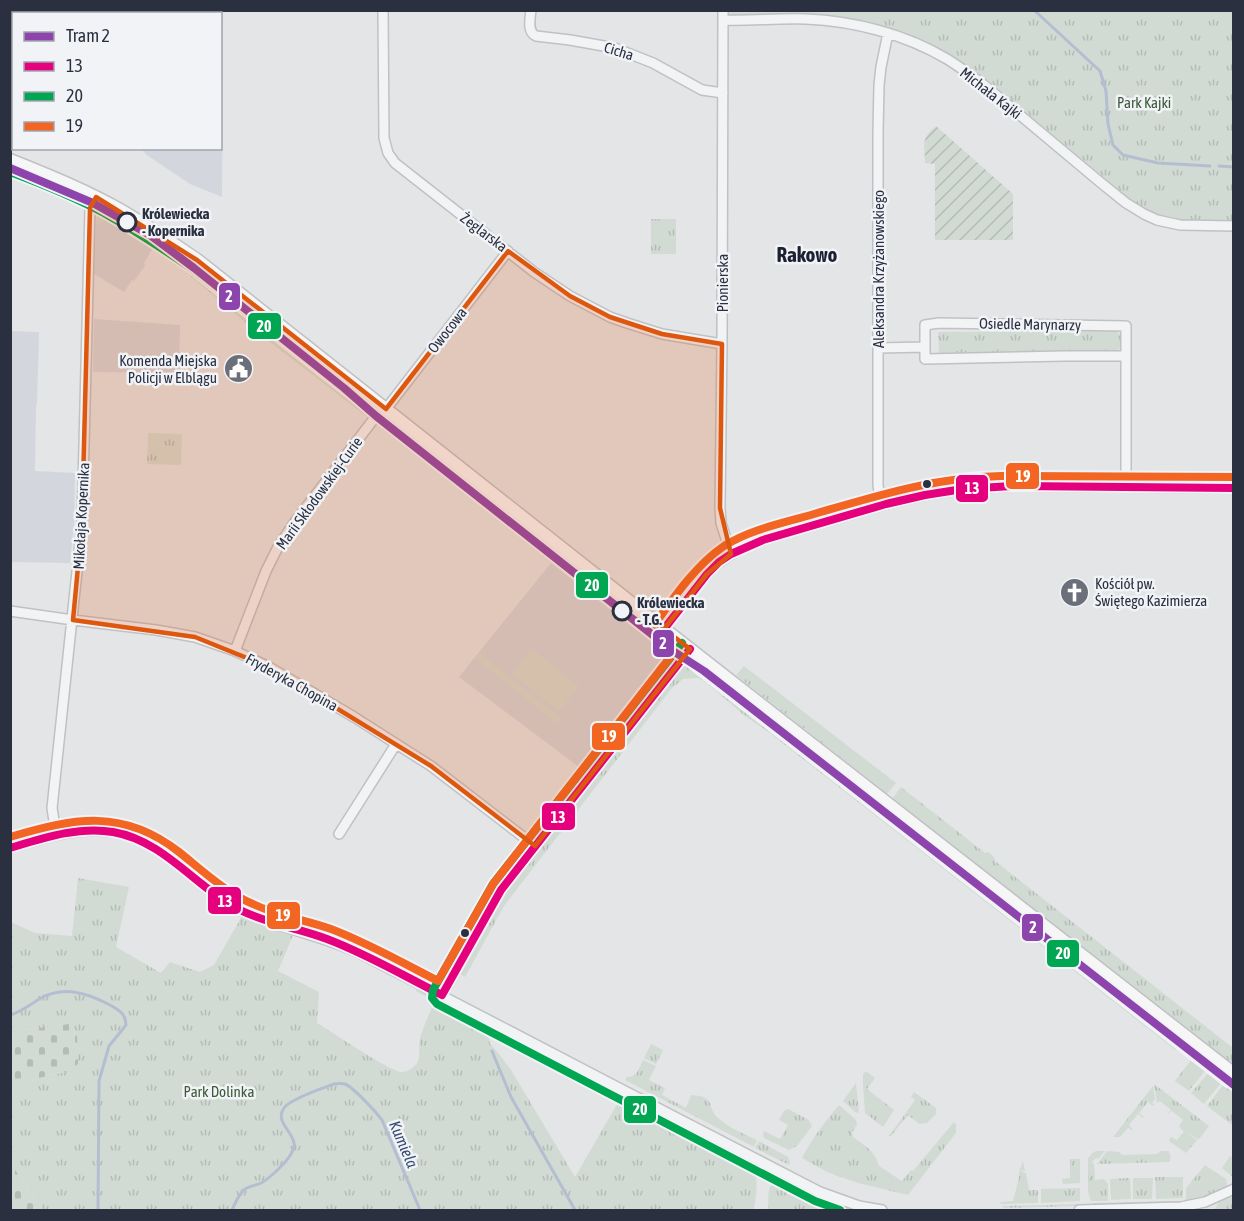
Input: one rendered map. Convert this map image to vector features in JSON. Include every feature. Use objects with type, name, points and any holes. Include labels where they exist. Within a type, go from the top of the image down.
[{"type":"main road","points":[[10,160],[96,197],[152,229],[197,260],[1233,1074]]},
{"type":"street","name":"Żeglarska","points":[[383,10],[384,138],[390,157],[399,167],[534,272],[570,296],[610,317],[662,334],[722,344]]},
{"type":"street","name":"Cicha","points":[[531,10],[530,30],[536,36],[570,39],[615,48],[653,63],[702,90],[723,93]]},
{"type":"street","name":"Pionierska","points":[[723,15],[720,508],[721,523],[731,554]]},
{"type":"street","name":"Michała Kajki","points":[[723,15],[840,22],[888,33],[931,51],[964,70],[1114,193],[1144,214],[1180,225],[1233,226]]},
{"type":"street","name":"Aleksandra Krzyżanowskiego","points":[[881,505],[878,485],[879,85],[888,33]]},
{"type":"street","name":"Mikołaja Kopernika","points":[[56,834],[52,808],[82,524],[90,208],[96,197]]},
{"type":"street","name":"Owocowa","points":[[385,408],[508,251]]},
{"type":"street","name":"Osiedle Marynarzy","points":[[1126,356],[925,359],[925,325],[1015,323],[1126,326],[1126,356],[1126,487]]},
{"type":"street","points":[[878,348],[925,347]]},
{"type":"street","name":"Marii Skłodowskiej-Curie","points":[[236,651],[261,582],[278,547],[308,505],[385,408]]},
{"type":"street","points":[[664,629],[707,574],[743,547],[881,505],[925,495],[974,488],[1233,488]]},
{"type":"street","name":"Fryderyka Chopina","points":[[10,611],[156,630],[195,637],[236,651],[269,667],[431,766],[535,846]]},
{"type":"street","points":[[442,995],[501,890],[690,649]]},
{"type":"street","points":[[339,834],[396,744]]},
{"type":"street","points":[[10,848],[56,834],[93,830],[116,832],[150,843],[208,890],[239,910],[326,939],[358,953],[820,1192],[859,1206],[882,1210]]},
{"type":"street","points":[[1079,1210],[1181,1207],[1204,1202],[1233,1189]]},
{"type":"highlighted area","points":[[96,197],[197,260],[386,409],[508,251],[570,296],[610,317],[662,334],[722,344],[720,508],[731,554],[707,574],[664,629],[690,649],[535,846],[431,766],[269,667],[195,637],[73,620],[82,524],[90,208]]},
{"type":"shaded area","points":[[215,10],[216,12],[41,12]]},
{"type":"shaded area","points":[[223,12],[222,197],[190,184],[142,150],[222,150]]},
{"type":"shaded area","points":[[106,219],[153,248],[144,267],[124,292],[94,274],[96,225]]},
{"type":"shaded area","points":[[94,319],[180,325],[179,373],[93,372]]},
{"type":"shaded area","points":[[11,331],[39,332],[35,471],[75,473],[70,563],[11,562]]},
{"type":"shaded area","points":[[551,563],[674,660],[587,773],[459,677]]},
{"type":"green space","name":"Park Kajki","points":[[728,10],[1233,11],[1233,226],[1197,226],[1144,214],[931,50],[840,22],[728,20]]},
{"type":"green space","points":[[936,126],[1013,194],[1013,240],[935,240],[935,164],[925,163],[924,146],[925,138]]},
{"type":"green space","points":[[10,166],[87,198],[85,209],[11,177]]},
{"type":"green space","points":[[98,203],[148,232],[203,271],[373,406],[374,411],[370,419],[153,248],[106,219],[96,225]]},
{"type":"green space","points":[[651,219],[676,219],[676,254],[651,254]]},
{"type":"green space","points":[[1116,331],[1121,335],[1122,347],[1115,352],[939,353],[938,332]]},
{"type":"green space","points":[[384,416],[672,643],[675,650],[674,660],[376,423]]},
{"type":"green space","points":[[148,433],[182,434],[181,465],[147,464]]},
{"type":"green space","points":[[532,649],[579,687],[559,711],[512,674]]},
{"type":"green space","points":[[479,653],[562,719],[558,724],[475,658]]},
{"type":"green space","points":[[689,662],[700,665],[1181,1042],[1175,1050],[698,678],[683,679],[672,688],[504,906],[465,977],[460,974],[503,895],[679,669]]},
{"type":"green space","points":[[744,666],[896,783],[887,794],[736,675]]},
{"type":"green space","points":[[901,787],[985,853],[988,852],[995,861],[1233,1048],[1233,1065],[892,799]]},
{"type":"green space","name":"Park Dolinka","points":[[78,878],[129,887],[116,947],[161,973],[170,962],[200,972],[214,965],[242,916],[294,933],[278,971],[319,992],[317,1023],[374,1059],[402,1072],[414,1067],[417,1063],[421,1036],[435,1001],[416,991],[416,988],[523,1043],[525,1046],[523,1050],[487,1032],[490,1044],[511,1070],[575,1177],[619,1101],[607,1094],[615,1091],[736,1153],[737,1164],[752,1168],[756,1177],[754,1210],[43,1210],[11,1164],[11,1095],[35,1079],[65,1072],[77,1033],[69,1024],[21,1030],[11,1038],[11,922],[35,933],[72,936]]},
{"type":"green space","points":[[69,1024],[77,1033],[78,1064],[65,1072],[35,1079],[11,1095],[11,1038],[21,1030]]},
{"type":"green space","points":[[651,1044],[663,1050],[656,1064],[644,1058]]},
{"type":"green space","points":[[1189,1048],[1233,1082],[1233,1091],[1184,1053]]},
{"type":"green space","points":[[537,1050],[599,1082],[599,1088],[596,1089],[534,1056]]},
{"type":"green space","points":[[643,1060],[656,1066],[649,1080],[665,1088],[662,1095],[686,1108],[691,1095],[705,1098],[710,1103],[714,1114],[722,1122],[757,1140],[754,1147],[625,1080],[635,1074]]},
{"type":"green space","points":[[1191,1060],[1205,1071],[1189,1091],[1175,1081]]},
{"type":"green space","points":[[865,1072],[875,1078],[867,1089],[894,1110],[883,1127],[865,1113],[863,1074]]},
{"type":"green space","points":[[1208,1073],[1221,1083],[1204,1104],[1191,1093]]},
{"type":"green space","points":[[856,1083],[859,1113],[843,1101]]},
{"type":"green space","points":[[1154,1084],[1209,1126],[1198,1139],[1186,1133],[1197,1140],[1186,1153],[1169,1141],[1171,1137],[1177,1140],[1184,1132],[1179,1126],[1183,1120],[1172,1111],[1166,1116],[1171,1110],[1160,1101],[1157,1103]]},
{"type":"green space","points":[[1223,1085],[1233,1093],[1232,1125],[1207,1106]]},
{"type":"green space","points":[[1153,1086],[1155,1099],[1152,1103],[1154,1104],[1153,1106],[1148,1102],[1139,1113],[1144,1117],[1138,1114],[1129,1125],[1134,1131],[1128,1128],[1120,1137],[1113,1137]]},
{"type":"green space","points":[[914,1092],[936,1108],[936,1114],[927,1123],[919,1124],[908,1115],[890,1137],[915,1100],[911,1097]]},
{"type":"green space","points":[[839,1105],[856,1120],[853,1137],[872,1153],[879,1166],[902,1181],[954,1122],[956,1133],[908,1195],[858,1183],[827,1172],[802,1158],[814,1137]]},
{"type":"green space","points":[[788,1109],[809,1120],[812,1126],[797,1146],[789,1150],[764,1138],[763,1135],[764,1131],[780,1139],[788,1125],[779,1120],[784,1111]]},
{"type":"green space","points":[[759,1141],[788,1157],[789,1165],[755,1148]]},
{"type":"green space","points":[[1096,1151],[1105,1151],[1092,1162],[1095,1180],[1104,1179],[1108,1184],[1107,1201],[1091,1201],[1088,1192],[1088,1159]]},
{"type":"green space","points":[[1107,1151],[1119,1152],[1122,1155],[1157,1154],[1161,1151],[1169,1151],[1171,1158],[1170,1162],[1097,1164]]},
{"type":"green space","points":[[1230,1156],[1233,1158],[1233,1177],[1222,1168]]},
{"type":"green space","points":[[1070,1159],[1080,1159],[1080,1183],[1063,1184],[1062,1179],[1070,1178]]},
{"type":"green space","points":[[1023,1161],[1025,1171],[1021,1171],[1026,1173],[1029,1190],[1038,1190],[1038,1203],[1000,1204],[1013,1201]]},
{"type":"green space","points":[[11,1164],[43,1210],[11,1210]]},
{"type":"green space","points":[[1205,1165],[1226,1179],[1226,1188],[1183,1202],[1186,1198],[1186,1188]]},
{"type":"green space","points":[[1155,1177],[1183,1177],[1183,1198],[1156,1199]]},
{"type":"green space","points":[[782,1178],[827,1199],[862,1210],[768,1210],[770,1186]]},
{"type":"green space","points":[[1130,1178],[1131,1199],[1111,1200],[1110,1179]]},
{"type":"green space","points":[[1133,1178],[1153,1178],[1152,1199],[1133,1199]]},
{"type":"green space","points":[[1080,1188],[1080,1201],[1041,1203],[1041,1189]]},
{"type":"green space","points":[[1233,1194],[1233,1208],[1214,1210],[1219,1202]]},
{"type":"green space","points":[[1174,1201],[1176,1203],[1095,1205],[1092,1203]]},
{"type":"green space","points":[[1082,1204],[1004,1208],[1001,1206]]},
{"type":"waterway","points":[[1034,10],[1100,71],[1106,91],[1108,124],[1113,145],[1123,155],[1158,163],[1210,166]]},
{"type":"waterway","points":[[1219,166],[1234,167]]},
{"type":"waterway","name":"Kumiela","points":[[10,1015],[48,995],[57,992],[75,992],[110,1005],[125,1018],[126,1025],[109,1046],[99,1081],[98,1210]]},
{"type":"waterway","points":[[492,1051],[511,1097],[575,1210]]},
{"type":"waterway","name":"Kumiela","points":[[232,1210],[244,1190],[269,1178],[291,1154],[294,1142],[282,1120],[281,1114],[284,1108],[307,1094],[340,1083],[353,1090],[382,1120],[420,1210]]},
{"type":"tram line","name":"2","points":[[10,168],[93,203],[150,235],[673,651],[704,671],[1234,1085]]},
{"type":"transit line","name":"20","points":[[10,172],[104,213],[191,268],[658,637],[1228,1082]]},
{"type":"transit line","name":"19","points":[[10,837],[33,830],[77,822],[98,821],[138,828],[179,852],[243,899],[272,912],[345,935],[438,981],[493,884],[675,651],[658,637],[655,624],[695,572],[724,546],[756,531],[883,494],[953,480],[1001,476],[1234,477]]},
{"type":"transit line","name":"13","points":[[664,629],[707,574],[731,554],[763,540],[886,504],[963,489],[1012,486],[1234,488]]},
{"type":"transit line","name":"20","points":[[682,643],[493,884],[433,990],[432,998],[437,1004],[815,1201],[840,1210]]},
{"type":"transit line","name":"13","points":[[442,995],[501,890],[690,649]]},
{"type":"transit line","name":"13","points":[[10,848],[74,832],[113,832],[132,837],[164,855],[240,910],[342,945],[442,995]]},
{"type":"place","name":"Królewiecka - Kopernika","points":[[127,222]]},
{"type":"place","name":"Komenda Miejska Policji w Elblągu","points":[[238,369]]},
{"type":"place","name":"Kościół pw. Świętego Kazimierza","points":[[1074,592]]},
{"type":"place","name":"Królewiecka - T.G.","points":[[622,611]]},
{"type":"district","name":"Rakowo","points":[[807,254]]}]
